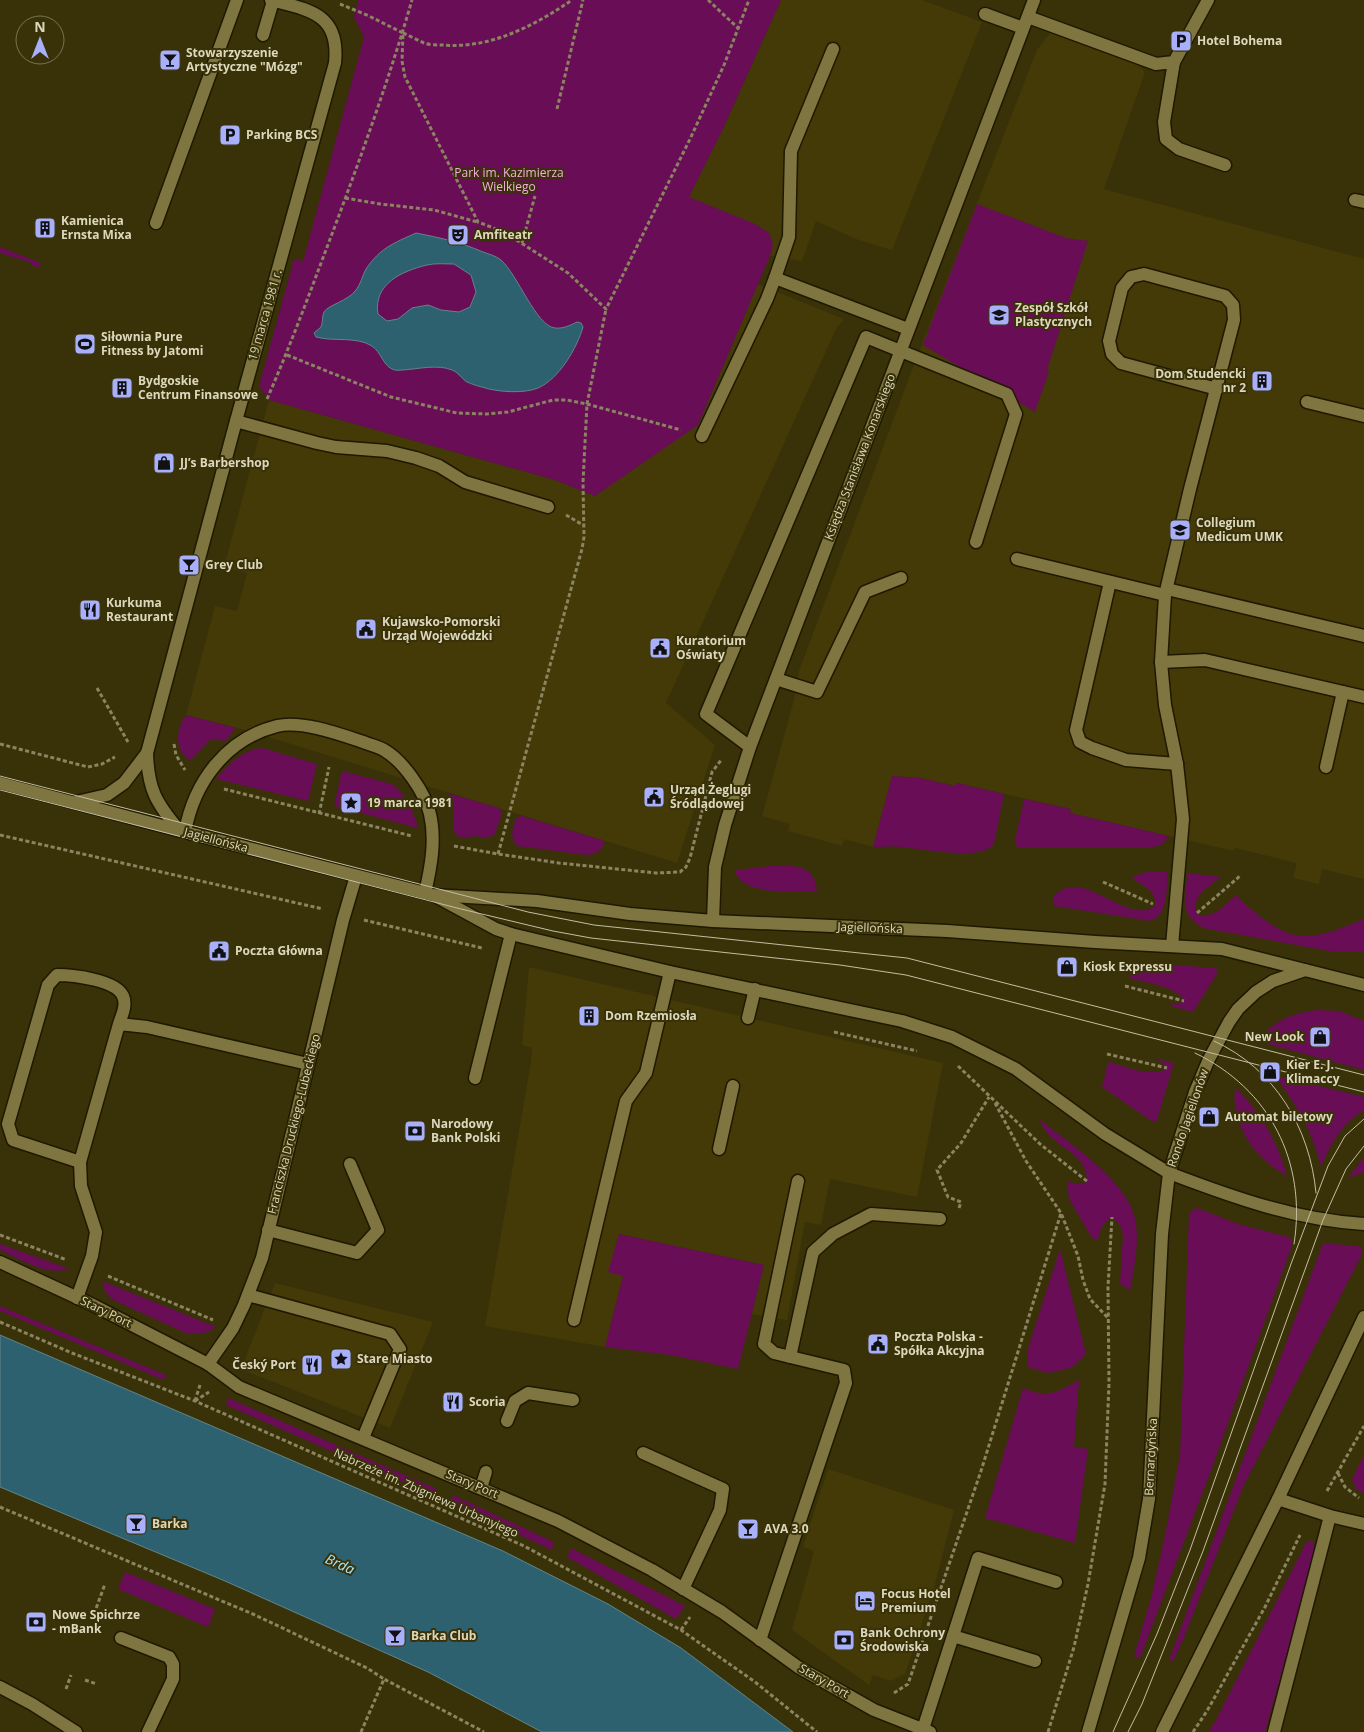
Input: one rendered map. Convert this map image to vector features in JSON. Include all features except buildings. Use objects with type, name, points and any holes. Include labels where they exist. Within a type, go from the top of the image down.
[{"type":"street","points":[[156,223],[237,0]]},
{"type":"street","points":[[263,35],[272,0]]},
{"type":"street","name":"19 marca 1981 r.","points":[[182,831],[163,812],[153,793],[148,774],[148,751],[236,421],[335,63],[336,51],[330,28],[324,19],[305,9],[272,0]]},
{"type":"street","name":"Księdza Stanisława Konarskiego","points":[[714,921],[715,867],[725,825],[750,747],[1034,0]]},
{"type":"street","points":[[1208,0],[1174,62],[1164,122],[1166,139],[1179,149],[1225,165]]},
{"type":"street","points":[[985,14],[1025,22],[1156,64],[1174,62]]},
{"type":"street","points":[[702,436],[767,299],[775,278],[789,236],[791,151],[833,50]]},
{"type":"street","points":[[1172,946],[1183,819],[1177,764],[1165,705],[1160,662],[1166,592],[1190,489],[1217,389],[1234,320],[1233,305],[1225,296],[1144,274],[1131,277],[1122,288],[1109,341],[1112,354],[1121,363],[1217,389]]},
{"type":"street","points":[[775,278],[908,329]]},
{"type":"street","points":[[750,747],[706,714],[866,337],[1007,394],[1016,414],[976,542]]},
{"type":"street","points":[[1307,402],[1364,416]]},
{"type":"street","points":[[236,421],[317,443],[387,451],[416,458],[439,466],[465,482],[548,507]]},
{"type":"street","points":[[1017,559],[1110,582],[1166,592],[1364,636]]},
{"type":"street","points":[[776,680],[817,692],[865,592],[901,578]]},
{"type":"street","points":[[1110,582],[1076,730],[1080,742],[1126,760],[1177,764]]},
{"type":"street","points":[[1160,662],[1205,660],[1364,697]]},
{"type":"street","points":[[1326,767],[1343,692]]},
{"type":"street","points":[[182,831],[202,782],[222,756],[247,739],[278,725],[301,725],[383,749],[400,764],[416,783],[430,812],[433,854],[429,894]]},
{"type":"street","name":"19 marca 1981 r.","points":[[76,802],[107,795],[124,784],[148,751]]},
{"type":"street","name":"Jagiellońska","points":[[0,783],[429,894],[536,901],[630,914],[714,921],[947,931],[1222,949],[1305,970]]},
{"type":"street","name":"Franciszka Druckiego-Lubeckiego","points":[[208,1364],[233,1328],[262,1258],[343,920],[356,876]]},
{"type":"street","name":"Jagiellońska","points":[[429,894],[496,929],[511,934],[670,972],[902,1021],[952,1037],[1016,1069],[1105,1134],[1169,1173]]},
{"type":"street","points":[[475,1078],[511,934]]},
{"type":"street","points":[[1305,970],[1364,985]]},
{"type":"street","name":"Rondo Jagiellonów","points":[[1305,970],[1273,981],[1256,992],[1238,1009],[1229,1022],[1220,1036],[1202,1076],[1169,1173],[1297,1215],[1337,1222],[1364,1224]]},
{"type":"street","points":[[574,1320],[626,1101],[646,1073],[670,972]]},
{"type":"street","points":[[77,1298],[92,1256],[96,1232],[81,1186],[80,1162],[124,1007],[123,996],[115,987],[73,975],[57,975],[48,985],[8,1124],[14,1140],[80,1162]]},
{"type":"street","points":[[748,1018],[754,989]]},
{"type":"street","points":[[119,1024],[146,1027],[308,1064]]},
{"type":"street","points":[[719,1149],[733,1086]]},
{"type":"street","points":[[268,1230],[358,1253],[378,1230],[350,1164]]},
{"type":"street","name":"Bernardyńska","points":[[1088,1732],[1139,1558],[1149,1499],[1162,1234],[1169,1173]]},
{"type":"street","points":[[760,1640],[846,1383],[844,1370],[774,1353],[764,1344],[798,1180]]},
{"type":"street","points":[[790,1357],[813,1252],[833,1234],[871,1214],[940,1219]]},
{"type":"street","name":"Stary Port","points":[[0,1262],[77,1298],[208,1364],[240,1387],[558,1521],[652,1570],[722,1612],[798,1667],[874,1710],[926,1731]]},
{"type":"street","points":[[248,1295],[390,1334],[400,1349],[363,1438]]},
{"type":"street","points":[[1162,1732],[1278,1499],[1364,1317]]},
{"type":"street","points":[[506,1421],[515,1401],[528,1393],[573,1400]]},
{"type":"street","points":[[643,1453],[723,1489],[720,1510],[683,1589]]},
{"type":"street","points":[[481,1488],[486,1472]]},
{"type":"street","points":[[1278,1499],[1330,1516],[1364,1524]]},
{"type":"street","points":[[1274,1732],[1330,1516]]},
{"type":"street","points":[[926,1731],[978,1558],[1056,1582]]},
{"type":"street","points":[[953,1636],[1035,1661]]},
{"type":"street","points":[[121,1638],[169,1657],[173,1664],[173,1678],[148,1732]]},
{"type":"street","points":[[0,1687],[32,1704],[76,1732]]},
{"type":"path","points":[[332,0],[370,16],[425,44],[451,46],[473,44],[523,29],[544,19],[572,0]]},
{"type":"path","points":[[256,427],[287,355],[345,198],[403,33],[412,0]]},
{"type":"path","points":[[557,109],[583,0]]},
{"type":"path","points":[[708,0],[739,29]]},
{"type":"path","points":[[498,854],[582,549],[584,537],[583,482],[587,404],[606,309],[691,137],[739,29],[749,0]]},
{"type":"path","points":[[403,33],[402,61],[405,77],[478,222]]},
{"type":"path","points":[[522,243],[535,196]]},
{"type":"path","points":[[345,198],[434,210],[478,222],[504,232],[568,273],[606,309]]},
{"type":"path","points":[[287,355],[391,397],[457,413],[487,414],[508,412],[553,400],[567,400],[702,436]]},
{"type":"path","points":[[97,688],[128,743],[124,749]]},
{"type":"path","points":[[174,739],[176,755],[191,776],[202,782],[319,814],[433,842],[559,863],[656,873],[680,872],[686,867],[712,772],[738,738]]},
{"type":"path","points":[[0,744],[88,767],[102,764],[119,755]]},
{"type":"path","points":[[148,751],[176,755]]},
{"type":"path","points":[[319,814],[329,767]]},
{"type":"path","points":[[1197,914],[1240,876]]},
{"type":"path","points":[[1103,882],[1156,905]]},
{"type":"path","points":[[1125,986],[1184,1001]]},
{"type":"path","points":[[1107,1054],[1167,1068]]},
{"type":"path","points":[[937,1170],[961,1143],[989,1097]]},
{"type":"path","points":[[994,1100],[1026,1161],[1060,1213],[1078,1256],[1083,1280],[1090,1299],[1108,1319]]},
{"type":"path","points":[[1040,1144],[1088,1182]]},
{"type":"path","points":[[1048,1732],[1074,1647],[1088,1584],[1105,1484],[1109,1383],[1108,1287],[1112,1217]]},
{"type":"path","name":"Nabrzeże im. Zbigniewa Urbanyiego","points":[[0,1322],[72,1353],[187,1398],[524,1546],[681,1630],[755,1682],[817,1732]]},
{"type":"path","points":[[1193,1732],[1207,1711],[1265,1607],[1298,1538],[1316,1511],[1364,1426]]},
{"type":"path","points":[[1338,1472],[1345,1487],[1357,1498],[1364,1500]]},
{"type":"path","points":[[0,1508],[255,1615],[367,1668],[484,1732]]},
{"type":"path","points":[[94,1614],[106,1584]]},
{"type":"path","points":[[66,1689],[71,1675]]},
{"type":"path","points":[[361,1732],[384,1678]]},
{"type":"path","points":[[85,1680],[97,1684]]},
{"type":"shaded area","name":"Kujawsko-Pomorski Urząd Wojewódzki","points":[[781,0],[922,0],[982,22],[892,250],[856,239],[816,221],[802,261],[770,256],[758,284],[844,319],[836,329],[666,703],[715,745],[677,863],[249,731],[186,715],[215,606],[237,611],[247,573],[224,567],[269,400],[555,480],[596,496],[689,197],[722,131]]},
{"type":"shaded area","points":[[1051,32],[1137,64],[1145,72],[1104,189],[1364,259],[1364,879],[1322,869],[1319,884],[1293,878],[1297,863],[1235,848],[1234,851],[1070,813],[1071,809],[957,783],[956,786],[920,778],[892,776],[873,847],[844,839],[842,846],[788,831],[790,824],[762,816],[794,700],[799,671],[917,357],[1037,50]]},
{"type":"shaded area","points":[[529,967],[943,1063],[917,1197],[830,1179],[821,1225],[805,1222],[787,1320],[752,1314],[763,1265],[619,1234],[623,1275],[605,1347],[485,1326],[531,1062],[532,1048],[522,1045]]},
{"type":"shaded area","points":[[275,1283],[433,1322],[390,1428],[241,1369]]},
{"type":"shaded area","points":[[828,1469],[954,1510],[934,1588],[905,1674],[891,1681],[873,1675],[869,1685],[792,1630],[814,1551],[803,1547]]},
{"type":"green space","name":"Park im. Kazimierza Wielkiego","points":[[358,0],[781,0],[722,131],[689,197],[755,224],[769,233],[773,245],[770,256],[698,425],[595,496],[555,480],[269,400],[259,386],[294,259],[303,261],[364,37],[354,17]]},
{"type":"green space","points":[[977,204],[1066,238],[1088,241],[1035,412],[923,345]]},
{"type":"green space","points":[[0,247],[41,263],[39,268],[32,265],[32,263],[0,253]]},
{"type":"green space","points":[[186,715],[236,728],[225,741],[211,739],[189,760],[181,750],[178,738],[180,726]]},
{"type":"green space","points":[[262,748],[317,764],[308,801],[216,779],[231,763],[242,755]]},
{"type":"green space","points":[[342,771],[392,784],[409,804],[418,828],[334,806]]},
{"type":"green space","points":[[892,776],[920,778],[955,786],[957,783],[1004,794],[994,844],[987,849],[964,853],[897,847],[873,847]]},
{"type":"green space","points":[[448,793],[499,808],[502,813],[495,834],[487,838],[475,836],[463,838],[456,835],[453,829],[454,805]]},
{"type":"green space","points":[[1024,799],[1071,809],[1070,813],[1169,836],[1161,845],[1149,848],[1019,848],[1015,841]]},
{"type":"green space","points":[[522,816],[605,841],[599,851],[587,855],[517,846],[512,836],[513,829],[516,818]]},
{"type":"green space","points":[[779,865],[800,867],[810,873],[816,884],[817,892],[757,888],[739,878],[735,870]]},
{"type":"green space","points":[[1167,871],[1167,892],[1164,907],[1156,918],[1150,921],[1054,906],[1054,896],[1065,889],[1076,887],[1087,889],[1135,910],[1148,910],[1156,905],[1154,896],[1145,886],[1132,879],[1143,873]]},
{"type":"green space","points":[[1188,873],[1221,877],[1202,892],[1196,902],[1197,914],[1208,915],[1213,913],[1236,895],[1266,921],[1293,935],[1309,936],[1325,933],[1364,919],[1364,952],[1335,952],[1203,928],[1195,923],[1186,911],[1185,897]]},
{"type":"green space","points":[[1133,962],[1215,968],[1218,972],[1193,1012],[1167,1005],[1184,1001],[1175,992],[1129,978]]},
{"type":"green space","points":[[1316,1010],[1340,1011],[1364,1021],[1364,1070],[1256,1041],[1276,1023],[1290,1016]]},
{"type":"green space","points":[[1154,1058],[1174,1063],[1156,1122],[1153,1122],[1102,1087],[1108,1062],[1145,1072],[1166,1069],[1162,1062]]},
{"type":"green space","points":[[1274,1075],[1364,1097],[1364,1110],[1343,1128],[1321,1167],[1308,1129],[1289,1096]]},
{"type":"green space","points":[[1236,1088],[1268,1129],[1279,1151],[1287,1176],[1262,1158],[1249,1143],[1237,1115],[1234,1098]]},
{"type":"green space","points":[[1039,1119],[1109,1176],[1130,1204],[1135,1218],[1137,1236],[1130,1291],[1120,1283],[1123,1235],[1120,1225],[1112,1217],[1102,1227],[1098,1241],[1092,1238],[1069,1199],[1067,1181],[1076,1184],[1087,1182],[1083,1165],[1079,1159],[1048,1134]]},
{"type":"green space","points":[[1364,1157],[1364,1172],[1348,1178]]},
{"type":"green space","points":[[1197,1208],[1238,1224],[1292,1238],[1291,1248],[1210,1473],[1140,1658],[1134,1656],[1152,1594],[1180,1455],[1189,1215],[1191,1211]]},
{"type":"green space","points":[[619,1234],[764,1265],[738,1369],[670,1355],[605,1347],[623,1276],[608,1272]]},
{"type":"green space","points":[[1323,1243],[1361,1247],[1362,1254],[1244,1485],[1183,1640],[1173,1661],[1169,1660]]},
{"type":"green space","points":[[0,1244],[70,1269],[61,1271],[34,1266],[0,1250]]},
{"type":"green space","points":[[1060,1249],[1086,1354],[1071,1368],[1048,1373],[1028,1367],[1027,1352]]},
{"type":"green space","points":[[102,1281],[216,1327],[203,1333],[188,1334],[111,1299],[105,1291]]},
{"type":"green space","points":[[0,1306],[166,1375],[164,1380],[0,1311]]},
{"type":"green space","points":[[1079,1380],[1074,1447],[1088,1449],[1075,1543],[985,1518],[1023,1388],[1039,1393],[1052,1393]]},
{"type":"green space","points":[[228,1398],[437,1489],[434,1496],[226,1405]]},
{"type":"green space","points":[[1364,1455],[1364,1493],[1356,1489],[1352,1479]]},
{"type":"green space","points":[[453,1495],[554,1542],[552,1550],[450,1503]]},
{"type":"green space","points":[[1307,1541],[1313,1541],[1315,1551],[1265,1732],[1208,1732],[1215,1722]]},
{"type":"green space","points":[[571,1548],[685,1606],[676,1619],[567,1557]]},
{"type":"green space","points":[[125,1572],[215,1609],[208,1627],[118,1589]]},
{"type":"water","points":[[416,233],[466,246],[497,257],[514,277],[534,310],[548,325],[558,328],[577,322],[581,323],[583,327],[572,353],[553,378],[546,384],[532,390],[510,392],[495,390],[467,382],[456,372],[446,368],[393,370],[386,365],[372,346],[366,343],[316,337],[314,333],[321,327],[323,314],[326,309],[356,290],[371,262],[394,243]],"holes":[[[430,264],[454,264],[471,275],[476,292],[470,307],[459,312],[441,310],[428,305],[412,308],[398,319],[387,321],[378,314],[380,295],[385,287],[391,280],[408,271]]]},
{"type":"water","name":"Brda","points":[[0,1335],[503,1551],[608,1604],[681,1648],[793,1732],[542,1732],[428,1672],[225,1581],[0,1487]]},
{"type":"tram line","points":[[0,776],[528,912],[594,925],[907,958],[1364,1075]]},
{"type":"tram line","points":[[0,790],[553,931],[591,938],[840,965],[906,975],[1364,1092]]},
{"type":"tram line","points":[[1214,1041],[1236,1053],[1255,1067],[1286,1103],[1306,1146],[1316,1193]]},
{"type":"tram line","points":[[1195,1053],[1221,1068],[1244,1086],[1263,1108],[1277,1131],[1288,1157],[1295,1185],[1297,1214],[1294,1244]]},
{"type":"tram line","points":[[1113,1732],[1157,1634],[1190,1550],[1291,1264],[1328,1166],[1345,1136],[1364,1119]]},
{"type":"tram line","points":[[1128,1732],[1142,1704],[1203,1551],[1323,1220],[1346,1169],[1364,1146]]},
{"type":"place","name":"Hotel Bohema","points":[[1181,41]]},
{"type":"place","name":"Stowarzyszenie Artystyczne \"Mózg\"","points":[[170,60]]},
{"type":"place","name":"Parking BCS","points":[[230,135]]},
{"type":"place","name":"Kamienica Ernsta Mixa","points":[[45,228]]},
{"type":"place","name":"Amfiteatr","points":[[458,235]]},
{"type":"place","name":"Zespół Szkół Plastycznych","points":[[999,315]]},
{"type":"place","name":"Siłownia Pure Fitness by Jatomi","points":[[85,344]]},
{"type":"place","name":"Dom Studencki nr 2","points":[[1262,381]]},
{"type":"place","name":"Bydgoskie Centrum Finansowe","points":[[122,388]]},
{"type":"place","name":"JJ’s Barbershop","points":[[164,463]]},
{"type":"place","name":"Collegium Medicum UMK","points":[[1180,530]]},
{"type":"place","name":"Grey Club","points":[[189,565]]},
{"type":"place","name":"Kurkuma Restaurant","points":[[90,610]]},
{"type":"place","name":"Kujawsko-Pomorski Urząd Wojewódzki","points":[[366,629]]},
{"type":"place","name":"Kuratorium Oświaty","points":[[660,648]]},
{"type":"place","name":"Urząd Żeglugi Śródlądowej","points":[[654,797]]},
{"type":"place","name":"19 marca 1981","points":[[351,803]]},
{"type":"place","name":"Poczta Główna","points":[[219,951]]},
{"type":"place","name":"Kiosk Expressu","points":[[1067,967]]},
{"type":"place","name":"Dom Rzemiosła","points":[[589,1016]]},
{"type":"place","name":"New Look","points":[[1320,1037]]},
{"type":"place","name":"Kier E. J. Klimaccy","points":[[1270,1072]]},
{"type":"place","name":"Automat biletowy","points":[[1209,1117]]},
{"type":"place","name":"Narodowy Bank Polski","points":[[415,1131]]},
{"type":"place","name":"Poczta Polska - Spółka Akcyjna","points":[[878,1344]]},
{"type":"place","name":"Stare Miasto","points":[[341,1359]]},
{"type":"place","name":"Český Port","points":[[312,1365]]},
{"type":"place","name":"Scoria","points":[[453,1402]]},
{"type":"place","name":"Barka","points":[[136,1524]]},
{"type":"place","name":"AVA 3.0","points":[[748,1529]]},
{"type":"place","name":"Focus Hotel Premium","points":[[865,1601]]},
{"type":"place","name":"Nowe Spichrze - mBank","points":[[36,1622]]},
{"type":"place","name":"Barka Club","points":[[395,1636]]},
{"type":"place","name":"Bank Ochrony Środowiska","points":[[844,1640]]}]
